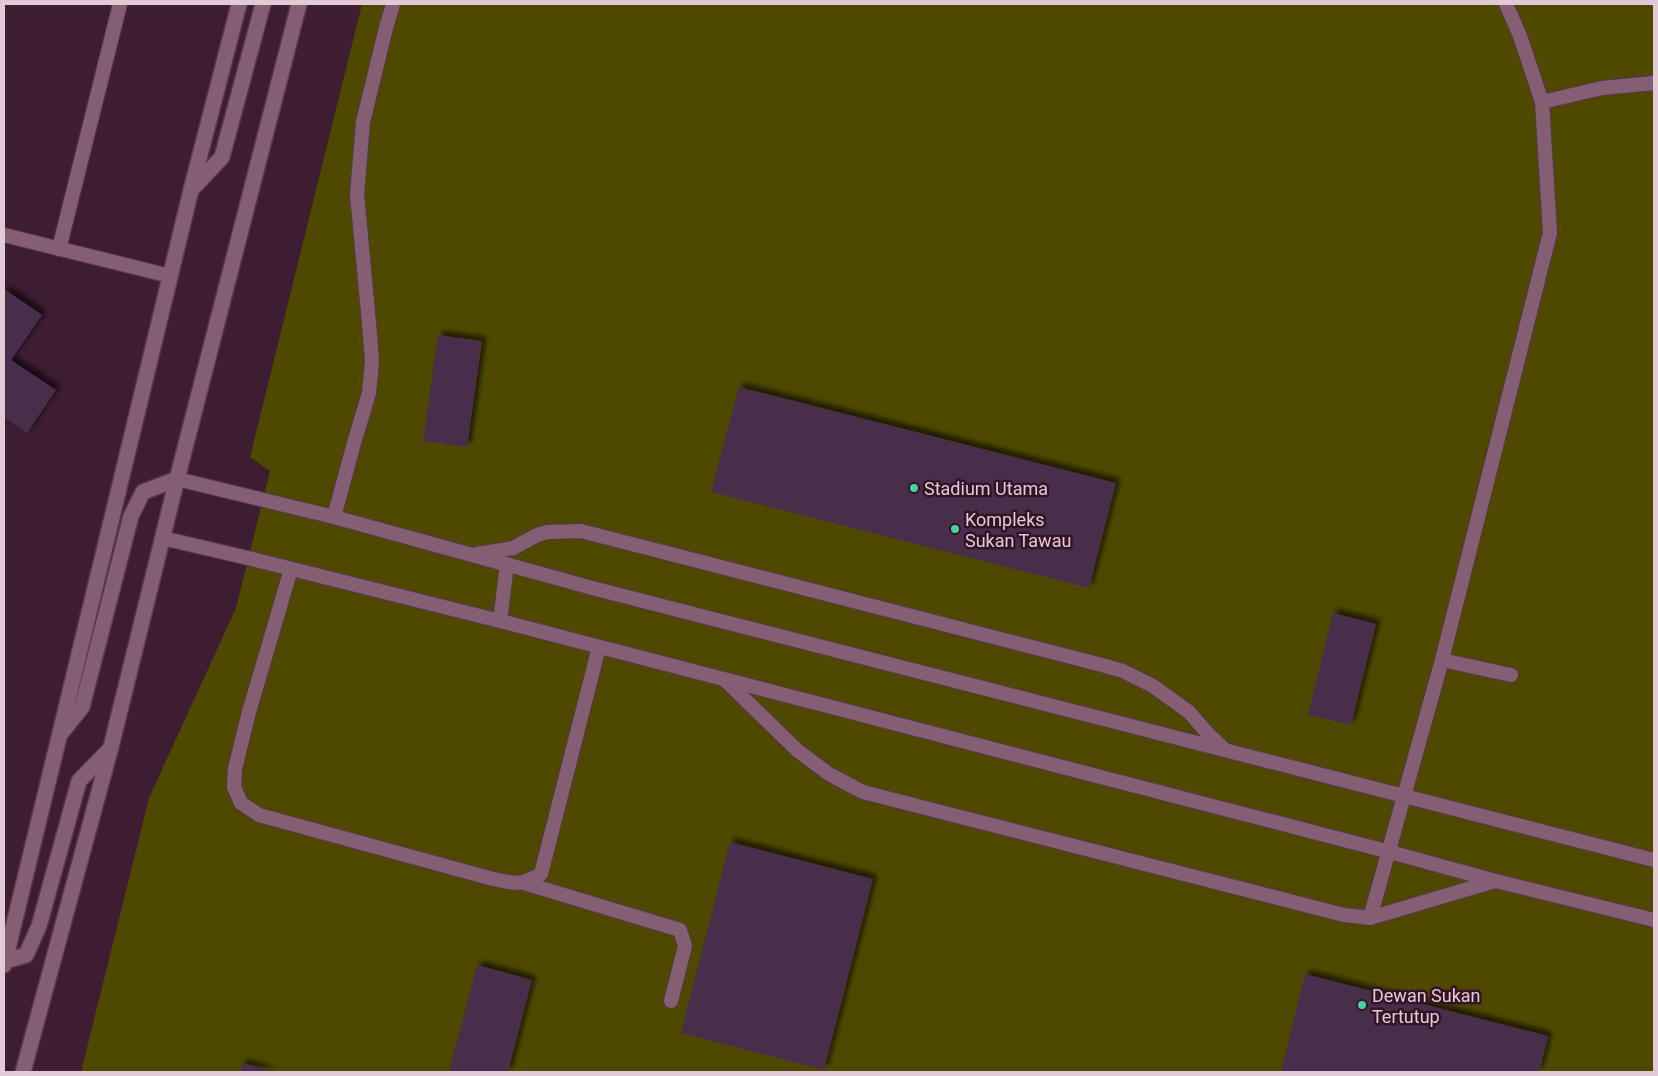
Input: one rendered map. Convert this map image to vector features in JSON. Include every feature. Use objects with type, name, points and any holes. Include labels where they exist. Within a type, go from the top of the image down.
[{"type":"main road","points":[[4,963],[191,190],[239,4]]},
{"type":"main road","points":[[191,190],[222,157],[263,4]]},
{"type":"main road","points":[[23,1072],[111,747],[162,538],[299,4]]},
{"type":"main road","points":[[58,738],[82,707],[132,516],[143,492],[177,479]]},
{"type":"main road","points":[[4,963],[26,955],[38,926],[79,781],[111,747]]},
{"type":"lane","points":[[59,249],[120,4]]},
{"type":"lane","points":[[334,517],[370,393],[372,361],[357,194],[363,122],[386,28],[394,4]]},
{"type":"lane","points":[[1370,918],[1390,852],[1442,660],[1550,233],[1542,102],[1520,36],[1506,4]]},
{"type":"lane","points":[[1542,102],[1602,88],[1654,83]]},
{"type":"lane","points":[[4,235],[170,276]]},
{"type":"lane","points":[[177,479],[334,517],[596,589],[1654,860]]},
{"type":"lane","points":[[471,555],[513,548],[537,535],[548,532],[581,531],[1083,660],[1123,671],[1153,686],[1189,712],[1209,736],[1225,750]]},
{"type":"lane","points":[[162,538],[500,621],[1496,881],[1654,920]]},
{"type":"lane","points":[[500,621],[507,564]]},
{"type":"lane","points":[[291,569],[249,712],[235,768],[234,786],[241,803],[259,815],[493,880],[524,883],[680,930],[685,946],[671,1001]]},
{"type":"lane","points":[[524,883],[541,874],[599,647]]},
{"type":"lane","points":[[1442,660],[1511,675]]},
{"type":"lane","points":[[724,680],[798,751],[829,774],[863,792],[1344,915],[1370,918],[1496,881]]},
{"type":"shaded area","name":"Kompleks Sukan Tawau","points":[[362,4],[1654,4],[1654,1072],[81,1072],[149,798],[236,608],[270,471],[250,457]]},
{"type":"building","points":[[4,289],[42,315],[11,360],[56,390],[27,433],[4,417]]},
{"type":"building","points":[[438,335],[482,341],[467,447],[423,441]]},
{"type":"building","name":"Stadium Utama","points":[[739,387],[1116,483],[1089,588],[711,492]]},
{"type":"building","points":[[1333,613],[1376,624],[1351,725],[1308,715]]},
{"type":"building","points":[[730,842],[873,879],[824,1070],[681,1033]]},
{"type":"building","points":[[477,965],[532,980],[508,1072],[449,1072]]},
{"type":"building","name":"Dewan Sukan Tertutup","points":[[1305,974],[1548,1036],[1539,1072],[1281,1072]]},
{"type":"building","points":[[242,1063],[275,1072],[240,1072]]},
{"type":"place","name":"Stadium Utama","points":[[914,488]]},
{"type":"place","name":"Kompleks Sukan Tawau","points":[[955,529]]},
{"type":"place","name":"Dewan Sukan Tertutup","points":[[1362,1005]]}]
